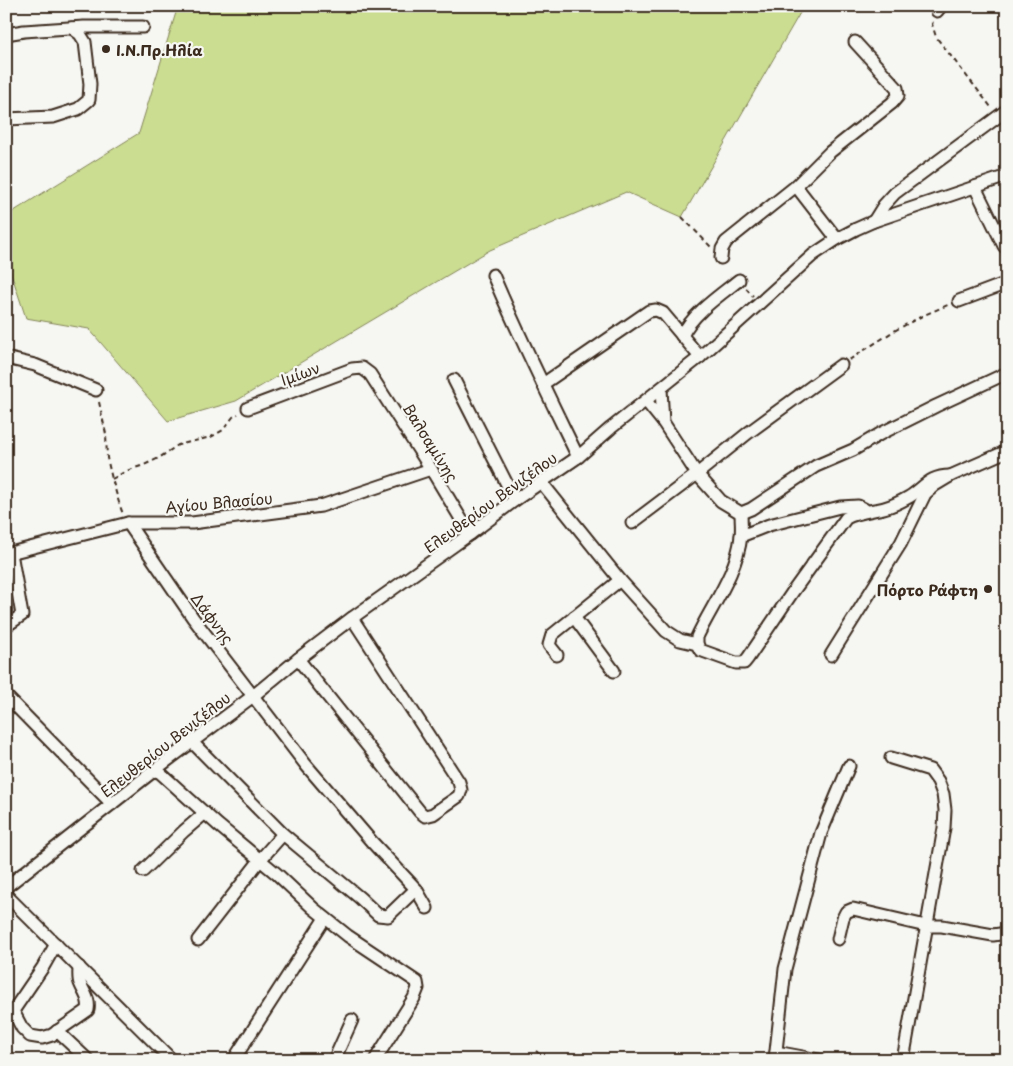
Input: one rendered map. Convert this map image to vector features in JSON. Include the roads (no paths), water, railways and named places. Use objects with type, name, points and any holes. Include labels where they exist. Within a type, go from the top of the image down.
[{"type":"street","points":[[6,34],[24,30],[143,27]]},
{"type":"street","points":[[6,119],[53,117],[78,109],[89,100],[90,84],[85,42],[80,34],[72,28]]},
{"type":"street","points":[[722,258],[722,249],[726,242],[796,186],[830,152],[892,103],[898,96],[897,88],[855,42]]},
{"type":"street","points":[[874,221],[884,205],[895,193],[1003,113]]},
{"type":"street","name":"Ελευθερίου Βενιζέλου","points":[[6,887],[352,618],[515,500],[578,457],[611,428],[700,357],[813,255],[837,239],[874,221],[1007,176]]},
{"type":"street","points":[[796,186],[837,239]]},
{"type":"street","points":[[975,187],[1004,246],[1007,248]]},
{"type":"street","points":[[493,276],[506,308],[578,457]]},
{"type":"street","points":[[682,336],[686,328],[708,306],[739,280]]},
{"type":"street","points":[[959,301],[1007,284]]},
{"type":"street","points":[[543,384],[649,311],[656,310],[663,314],[700,357]]},
{"type":"street","points":[[6,358],[35,365],[96,390]]},
{"type":"street","points":[[632,523],[748,433],[841,365]]},
{"type":"street","name":"Ιμίων","points":[[248,408],[362,368]]},
{"type":"street","name":"Βαλσαμίνης","points":[[362,368],[370,374],[470,534]]},
{"type":"street","points":[[646,401],[663,422],[697,474],[720,501],[741,512],[764,502],[816,466],[853,450],[936,406],[1007,373]]},
{"type":"street","points":[[454,380],[515,500]]},
{"type":"street","points":[[661,389],[663,422]]},
{"type":"street","points":[[831,655],[901,543],[926,494],[935,485],[950,476],[1007,451]]},
{"type":"street","name":"Αγίου Βλασίου","points":[[8,553],[128,522],[192,522],[322,506],[431,469]]},
{"type":"street","points":[[741,512],[741,536],[737,555],[730,573],[696,637],[700,650],[736,663],[744,663],[748,658],[846,518],[854,514],[886,508],[909,497],[927,482],[940,476],[950,476]]},
{"type":"street","points":[[542,482],[620,580],[666,631],[680,640],[697,644]]},
{"type":"street","points":[[741,536],[769,525],[840,507],[858,506],[868,511]]},
{"type":"street","name":"Δάφνης","points":[[128,522],[193,618],[306,765],[416,890],[427,908]]},
{"type":"street","points":[[6,626],[22,615],[8,553]]},
{"type":"street","points":[[557,655],[549,645],[552,635],[620,580]]},
{"type":"street","points":[[574,617],[614,671]]},
{"type":"street","points":[[298,659],[420,812],[425,816],[433,814],[459,796],[461,790],[459,782],[352,618]]},
{"type":"street","points":[[6,696],[112,804]]},
{"type":"street","points":[[192,742],[283,834],[360,898],[378,916],[388,916],[416,890]]},
{"type":"street","points":[[891,758],[930,770],[938,781],[943,794],[945,810],[944,828],[903,1060]]},
{"type":"street","points":[[819,1060],[776,1056],[785,969],[821,833],[849,766]]},
{"type":"street","points":[[156,769],[325,918],[348,936],[418,982],[414,998],[375,1060]]},
{"type":"street","points":[[143,871],[184,831],[206,813]]},
{"type":"street","points":[[198,940],[260,860],[283,834]]},
{"type":"street","points":[[6,895],[172,1060]]},
{"type":"street","points":[[838,939],[846,912],[853,909],[926,926],[942,926],[993,935],[1007,933]]},
{"type":"street","points":[[236,1056],[325,918]]},
{"type":"street","points":[[56,944],[13,1011],[22,1028],[30,1036],[42,1038],[52,1035],[88,1010],[87,995],[79,982],[79,967]]},
{"type":"street","points":[[334,1060],[352,1020]]},
{"type":"street","points":[[57,1031],[88,1060]]},
{"type":"place","name":"Ι.Ν.Πρ.Ηλία","points":[[106,49]]},
{"type":"place","name":"Πόρτο Ράφτη","points":[[988,589]]}]
